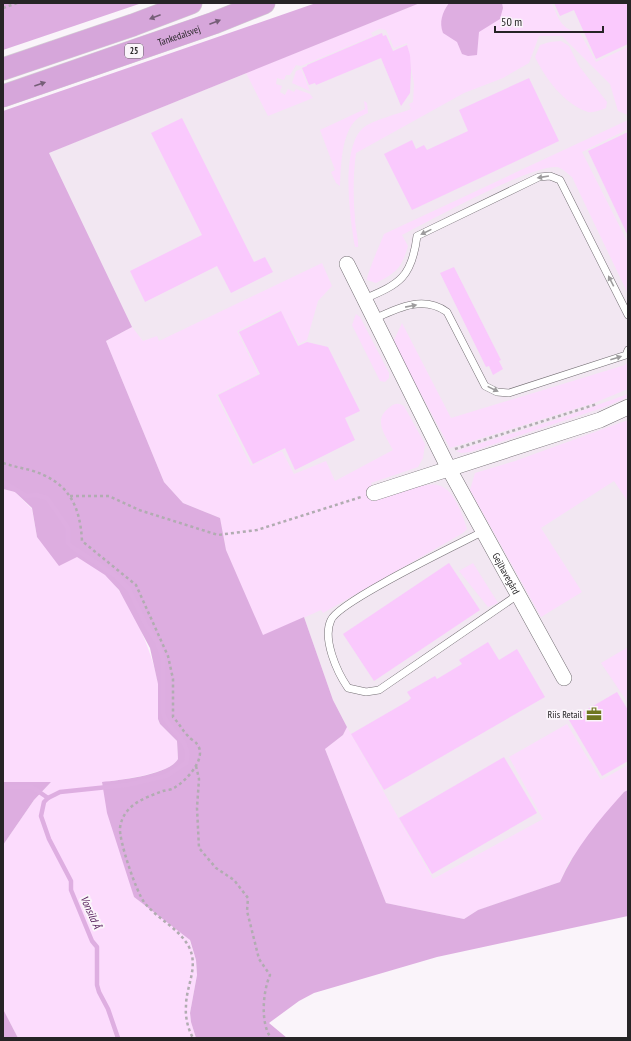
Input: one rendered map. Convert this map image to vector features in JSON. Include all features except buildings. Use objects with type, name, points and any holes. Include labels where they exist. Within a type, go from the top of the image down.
[{"type":"highway","points":[[3,69],[133,25],[191,3]]},
{"type":"highway","name":"Tankedalsvej","points":[[3,96],[214,23],[264,3]]},
{"type":"street","name":"Gejlhavegård","points":[[346,264],[449,469],[564,678]]},
{"type":"street","points":[[374,493],[600,420],[628,407]]},
{"type":"lane","points":[[364,299],[389,288],[410,269],[415,252],[417,236],[539,177],[550,176],[560,180],[628,315]]},
{"type":"lane","points":[[374,319],[396,309],[426,303],[437,305],[447,312],[485,386],[497,392],[509,393],[626,355],[628,350]]},
{"type":"lane","points":[[484,531],[356,598],[332,618],[329,625],[330,652],[339,675],[348,688],[366,692],[379,690],[519,594]]},
{"type":"path","points":[[3,8],[17,3]]},
{"type":"path","points":[[442,454],[603,402]]},
{"type":"path","points":[[3,463],[31,471],[58,482],[70,496],[78,511],[82,541],[136,585],[146,606],[168,656],[173,680],[173,717],[180,723],[188,737],[197,743],[200,751],[196,766],[198,779],[197,808],[199,848],[216,868],[234,880],[248,898],[247,911],[259,959],[270,974],[264,989],[267,1033],[271,1038]]},
{"type":"path","points":[[70,496],[109,496],[139,510],[218,535],[257,530],[374,493]]},
{"type":"path","points":[[193,1038],[187,1022],[186,1006],[193,970],[190,949],[183,938],[144,902],[122,844],[120,828],[124,813],[137,801],[174,788],[196,766]]},
{"type":"shaded area","points":[[3,3],[142,3],[3,50]]},
{"type":"shaded area","points":[[316,3],[420,3],[49,153],[132,327],[106,341],[164,482],[183,503],[220,518],[226,550],[263,635],[304,617],[333,700],[347,727],[343,735],[325,749],[386,903],[464,919],[478,910],[560,882],[580,846],[588,835],[624,792],[628,790],[628,916],[437,957],[314,993],[299,1001],[269,1023],[287,1038],[196,1038],[190,1013],[197,975],[196,960],[190,940],[134,897],[107,813],[102,782],[155,773],[165,769],[178,759],[177,741],[160,724],[158,719],[158,684],[150,648],[119,590],[105,575],[77,557],[59,566],[37,537],[32,508],[15,492],[3,489],[3,111]]},
{"type":"shaded area","points":[[420,3],[628,3],[628,858],[478,910],[386,903],[347,727],[333,700],[304,617],[263,636],[48,153]]},
{"type":"shaded area","points":[[420,3],[552,3],[556,14],[562,23],[574,32],[580,33],[596,62],[628,47],[628,115],[618,111],[610,84],[562,36],[539,36],[529,63],[503,78],[464,93],[356,153],[354,194],[358,247],[355,247],[348,185],[351,152],[356,138],[367,125],[411,109],[409,104],[413,102],[414,84],[407,43],[394,48],[386,30],[379,29],[371,33],[373,36],[301,66],[296,65],[290,75],[286,75],[284,80],[277,78],[276,84],[282,86],[280,92],[285,95],[288,89],[294,92],[296,89],[310,94],[313,98],[268,116],[246,73]]},
{"type":"shaded area","points":[[449,3],[502,3],[503,8],[500,19],[479,32],[477,55],[468,56],[462,54],[457,42],[443,33],[441,25],[442,18]]},
{"type":"shaded area","points":[[561,41],[569,46],[579,66],[607,102],[606,108],[588,112],[579,108],[563,97],[550,82],[535,57],[540,45]]},
{"type":"shaded area","points":[[301,69],[310,91],[292,83],[296,71]]},
{"type":"shaded area","points":[[364,101],[367,103],[368,113],[358,118],[352,125],[345,141],[340,186],[336,183],[331,172],[335,170],[320,130],[365,109]]},
{"type":"shaded area","points":[[628,120],[628,129],[582,152],[628,243],[628,294],[572,177],[557,167],[544,169],[525,175],[504,184],[457,206],[402,235],[408,246],[403,260],[394,273],[376,283],[367,280],[384,234]]},
{"type":"shaded area","points":[[322,263],[332,286],[318,301],[307,340],[299,344],[280,310],[237,331],[258,374],[216,395],[251,466],[282,451],[294,474],[326,461],[335,481],[393,450],[384,433],[381,422],[385,412],[395,404],[400,404],[404,406],[425,444],[423,458],[418,467],[371,483],[376,500],[433,484],[442,487],[451,494],[459,508],[467,529],[463,533],[323,613],[321,610],[263,636],[226,550],[220,518],[183,503],[164,482],[106,341],[132,327],[143,341],[157,336],[159,341]]},
{"type":"shaded area","points":[[356,314],[360,317],[389,373],[389,378],[385,382],[380,381],[352,325]]},
{"type":"shaded area","points":[[402,323],[451,418],[625,365],[628,362],[628,389],[594,403],[450,448],[396,348],[394,340]]},
{"type":"shaded area","points":[[628,394],[628,397],[605,407],[470,452],[461,453],[456,451],[561,418]]},
{"type":"shaded area","points":[[628,420],[628,502],[614,481],[541,528],[582,592],[541,617],[470,490],[475,473],[515,461]]},
{"type":"shaded area","points":[[3,489],[15,492],[32,509],[37,537],[88,563],[104,574],[113,583],[122,595],[138,624],[151,656],[159,687],[158,719],[160,724],[177,741],[178,759],[165,769],[154,773],[102,783],[134,897],[189,939],[196,960],[197,975],[190,1013],[196,1038],[18,1038],[3,1009],[3,845],[34,800],[51,782],[3,782]]},
{"type":"shaded area","points":[[473,563],[498,603],[488,607],[459,571]]},
{"type":"shaded area","points":[[628,647],[628,703],[601,663]]},
{"type":"shaded area","points":[[567,724],[601,780],[628,765],[628,790],[624,792],[569,862],[560,882],[478,910],[464,919],[386,903],[325,749],[343,735],[347,727],[433,879],[543,819],[509,757]]},
{"type":"shaded area","points":[[3,782],[51,782],[34,800],[3,845]]},
{"type":"shaded area","points":[[3,1009],[18,1038],[3,1038]]},
{"type":"waterway","name":"Vonsild Å","points":[[3,482],[26,496],[36,495],[47,498],[68,528],[68,543],[116,576],[129,589],[146,625],[157,642],[163,659],[163,713],[166,720],[179,736],[186,748],[186,763],[166,776],[127,785],[60,792],[48,798],[44,802],[41,816],[49,839],[71,881],[71,890],[92,941],[97,947],[97,985],[108,1009],[118,1038]]},
{"type":"waterway","points":[[3,787],[32,787],[48,798]]},
{"type":"place","name":"Riis Retail","points":[[594,714]]}]
